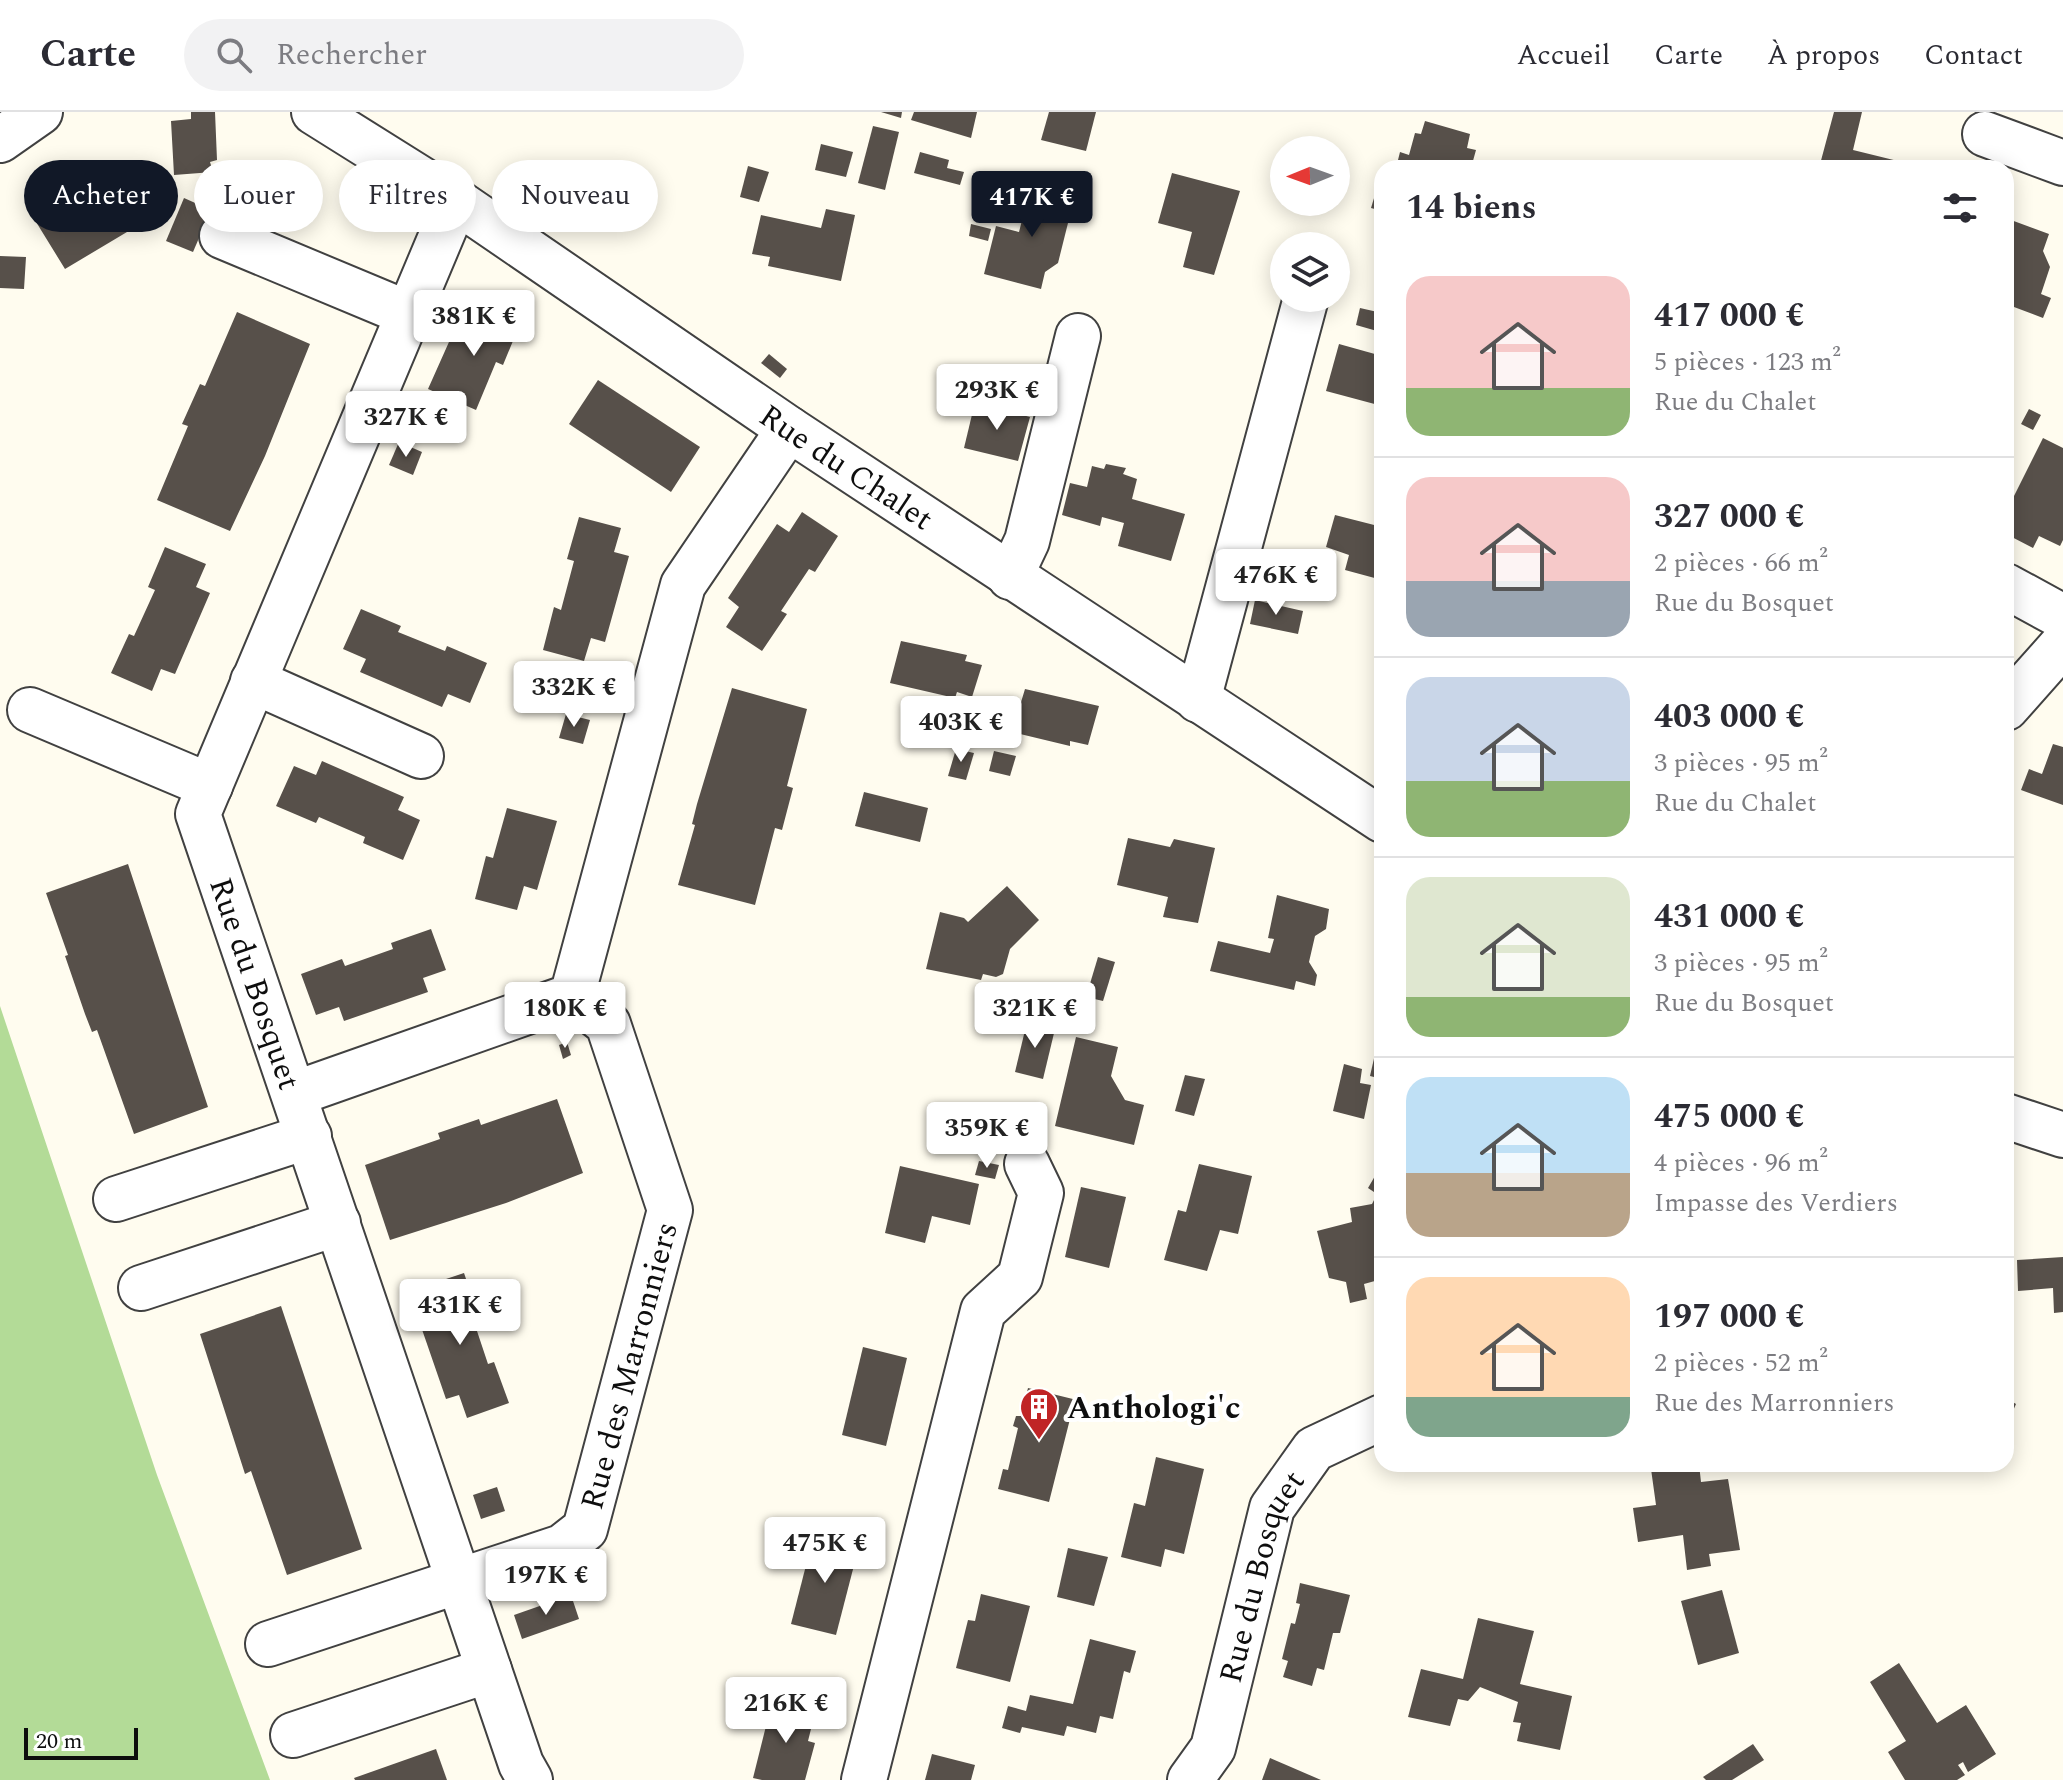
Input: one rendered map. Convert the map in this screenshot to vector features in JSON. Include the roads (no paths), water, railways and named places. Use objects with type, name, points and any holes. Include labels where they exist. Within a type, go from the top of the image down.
[{"type":"street","points":[[0,140],[40,112]]},
{"type":"street","name":"Rue du Chalet","points":[[314,112],[391,160]]},
{"type":"street","points":[[1985,134],[2063,163]]},
{"type":"street","name":"Rue du Chalet","points":[[476,215],[1010,577],[1374,815]]},
{"type":"street","name":"Rue du Bosquet","points":[[443,232],[198,814],[521,1764],[530,1780]]},
{"type":"street","points":[[222,236],[409,314]]},
{"type":"street","points":[[1198,700],[1302,312]]},
{"type":"street","points":[[1010,577],[1027,541],[1078,336]]},
{"type":"street","points":[[294,1094],[572,996],[683,585],[789,429]]},
{"type":"street","points":[[2014,590],[2063,617]]},
{"type":"street","points":[[2014,699],[2063,644]]},
{"type":"street","points":[[253,681],[421,756]]},
{"type":"street","points":[[30,710],[210,786]]},
{"type":"street","name":"Rue des Marronniers","points":[[268,1644],[562,1547],[585,1529],[670,1210],[608,1024],[572,996]]},
{"type":"street","points":[[2014,1119],[2063,1135]]},
{"type":"street","points":[[116,1199],[309,1136]]},
{"type":"street","points":[[864,1780],[983,1311],[1020,1277],[1041,1193],[1027,1164]]},
{"type":"street","points":[[141,1288],[338,1223]]},
{"type":"street","name":"Rue du Bosquet","points":[[1190,1780],[1213,1748],[1272,1508],[1314,1449],[1374,1421]]},
{"type":"street","points":[[293,1735],[489,1670]]},
{"type":"place","name":"Anthologi'c","points":[[1039,1441]]}]
